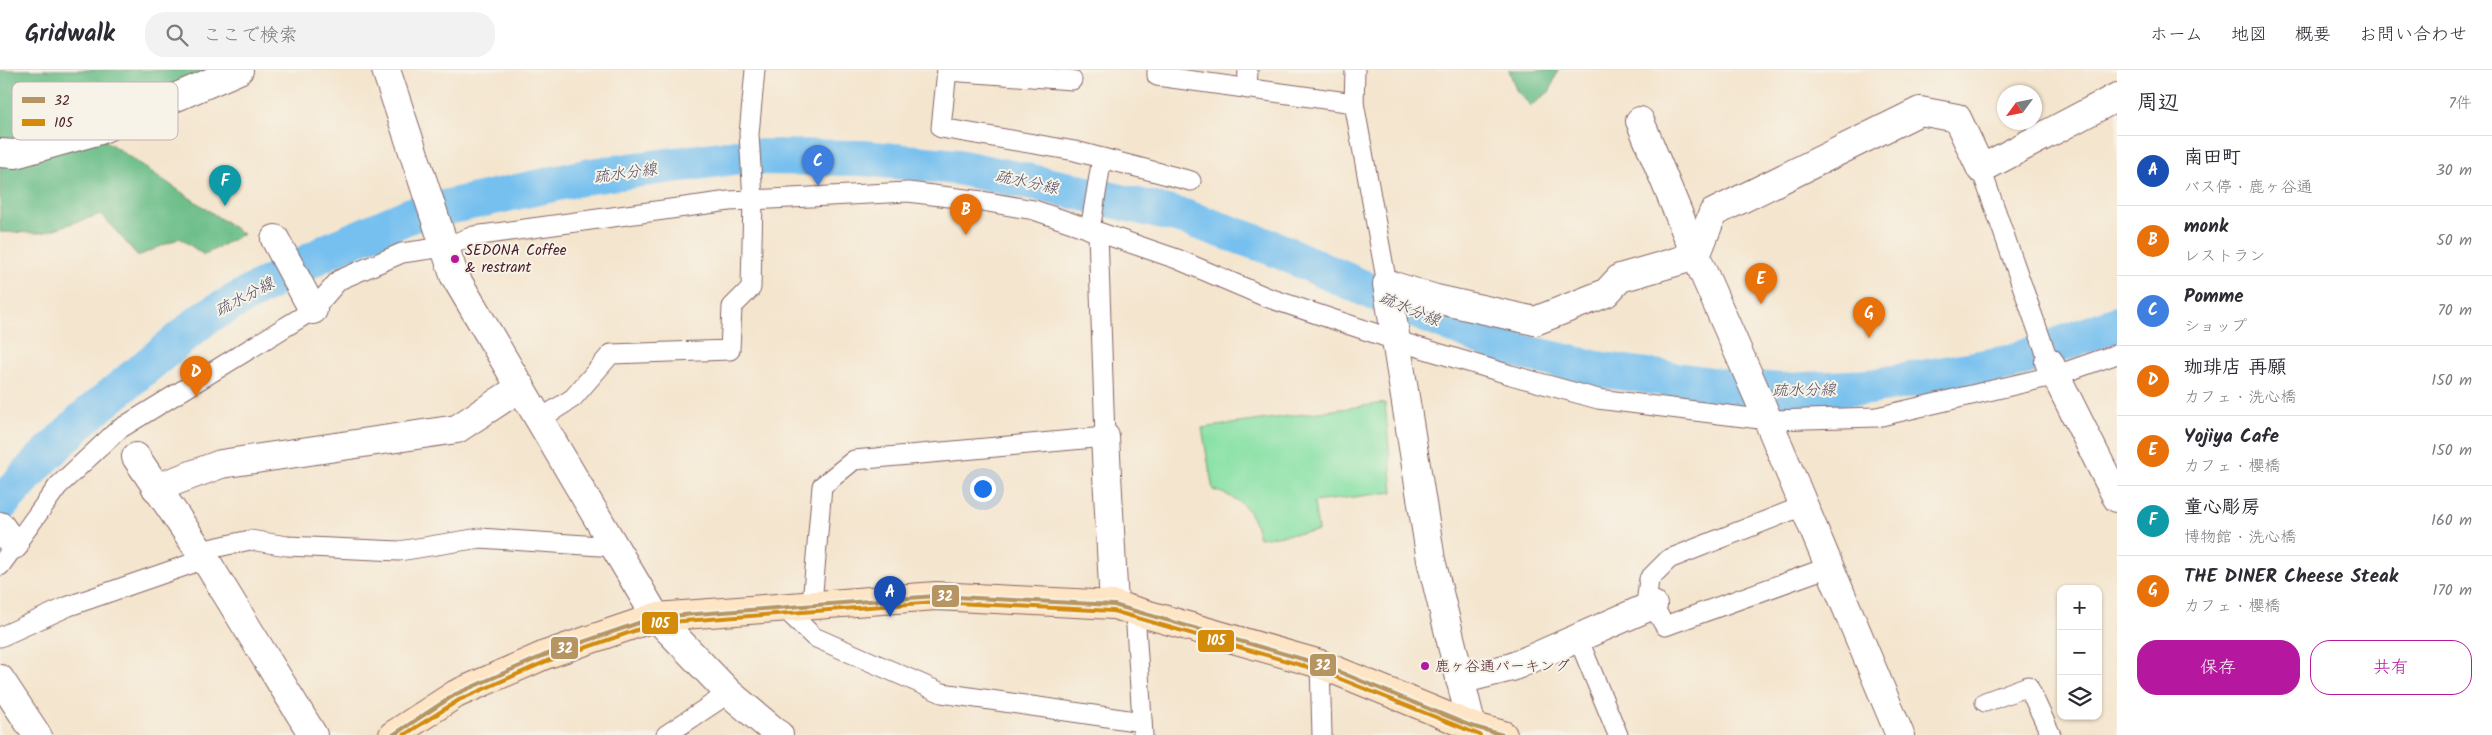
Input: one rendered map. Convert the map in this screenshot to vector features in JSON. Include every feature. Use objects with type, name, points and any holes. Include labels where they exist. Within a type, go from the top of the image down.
[{"type":"street","points":[[178,96],[239,70]]},
{"type":"street","points":[[386,70],[454,276],[656,617],[729,692],[779,735]]},
{"type":"street","points":[[1696,256],[1714,214],[1920,111],[1957,118],[1980,169],[2117,97]]},
{"type":"street","points":[[1640,121],[1900,735]]},
{"type":"street","points":[[0,153],[16,154],[65,140]]},
{"type":"street","points":[[1473,730],[1431,560],[1392,308],[1436,299],[1535,321],[1606,293],[1620,278],[1696,256]]},
{"type":"street","points":[[285,259],[313,310]]},
{"type":"street","points":[[2053,368],[2117,498]]},
{"type":"street","points":[[156,488],[222,464],[457,429],[521,387]]},
{"type":"street","points":[[1105,437],[1124,608]]},
{"type":"street","points":[[136,456],[202,555],[313,735]]},
{"type":"street","points":[[392,735],[456,694],[545,655],[656,617],[936,596],[1124,608],[1320,664],[1473,730],[1503,735]]},
{"type":"street","points":[[1460,680],[1512,667],[1653,606]]},
{"type":"street","points":[[0,679],[37,735]]},
{"type":"lane","points":[[540,419],[573,398],[611,354],[730,350],[732,307],[751,288],[752,192],[750,142],[755,70]]},
{"type":"lane","points":[[1072,80],[947,70],[941,128],[1192,181]]},
{"type":"lane","points":[[1157,70],[1157,76],[1247,79],[1354,103]]},
{"type":"lane","points":[[1355,70],[1354,103],[1392,308]]},
{"type":"lane","points":[[812,604],[822,486],[854,460],[1105,437],[1093,226],[1101,163]]},
{"type":"lane","points":[[1980,169],[2038,336],[2053,368]]},
{"type":"lane","points":[[5,546],[58,486],[118,430],[313,310],[339,280],[441,237],[474,236],[729,201],[752,192],[908,192],[982,200],[1034,210],[1093,226],[1177,258],[1266,297],[1392,308],[1598,399],[1765,413],[1877,417],[2053,368],[2117,354]]},
{"type":"lane","points":[[1803,506],[1669,559],[1649,579],[1648,596],[1665,626],[1829,567]]},
{"type":"lane","points":[[0,637],[69,606],[202,555],[250,540],[287,546],[399,551],[480,538],[615,547]]},
{"type":"lane","points":[[783,607],[814,637],[942,693],[1142,728],[1124,608]]},
{"type":"lane","points":[[1578,638],[1618,735]]},
{"type":"lane","points":[[1320,664],[1322,735]]},
{"type":"lane","points":[[1985,702],[2028,686],[2051,735]]},
{"type":"lane","points":[[666,735],[729,692]]},
{"type":"green space","points":[[0,70],[229,70],[178,90],[178,82],[12,82],[12,140],[105,140],[243,234],[204,255],[180,238],[138,256],[101,214],[42,233],[0,232]]},
{"type":"green space","points":[[1509,70],[1558,70],[1550,91],[1531,106],[1516,90]]},
{"type":"green space","points":[[1385,403],[1393,492],[1314,502],[1318,531],[1259,538],[1253,519],[1244,506],[1231,497],[1213,490],[1202,428]]},
{"type":"waterway","name":"疏水分線","points":[[0,505],[34,467],[84,418],[206,317],[330,250],[411,215],[590,176],[736,157],[862,158],[957,167],[1070,190],[1184,217],[1273,248],[1409,308],[1514,350],[1597,369],[1727,387],[1783,391],[1870,387],[2009,363],[2117,324]]},
{"type":"transit line","name":"32","points":[[393,735],[456,694],[545,655],[656,617],[936,596],[1114,605],[1320,664],[1471,726],[1503,735]]},
{"type":"transit line","name":"105","points":[[404,735],[459,700],[547,661],[657,623],[936,602],[1113,611],[1318,670],[1480,735]]},
{"type":"place","name":"Pomme","points":[[818,186]]},
{"type":"place","name":"童心彫房","points":[[225,206]]},
{"type":"place","name":"monk","points":[[966,235]]},
{"type":"place","name":"SEDONA Coffee & restrant","points":[[455,259]]},
{"type":"place","name":"Yojiya Cafe","points":[[1761,304]]},
{"type":"place","name":"THE DINER Cheese Steak","points":[[1869,338]]},
{"type":"place","name":"珈琲店 再願","points":[[196,397]]},
{"type":"place","name":"南田町","points":[[890,617]]},
{"type":"place","name":"鹿ヶ谷通パーキング","points":[[1425,666]]}]
